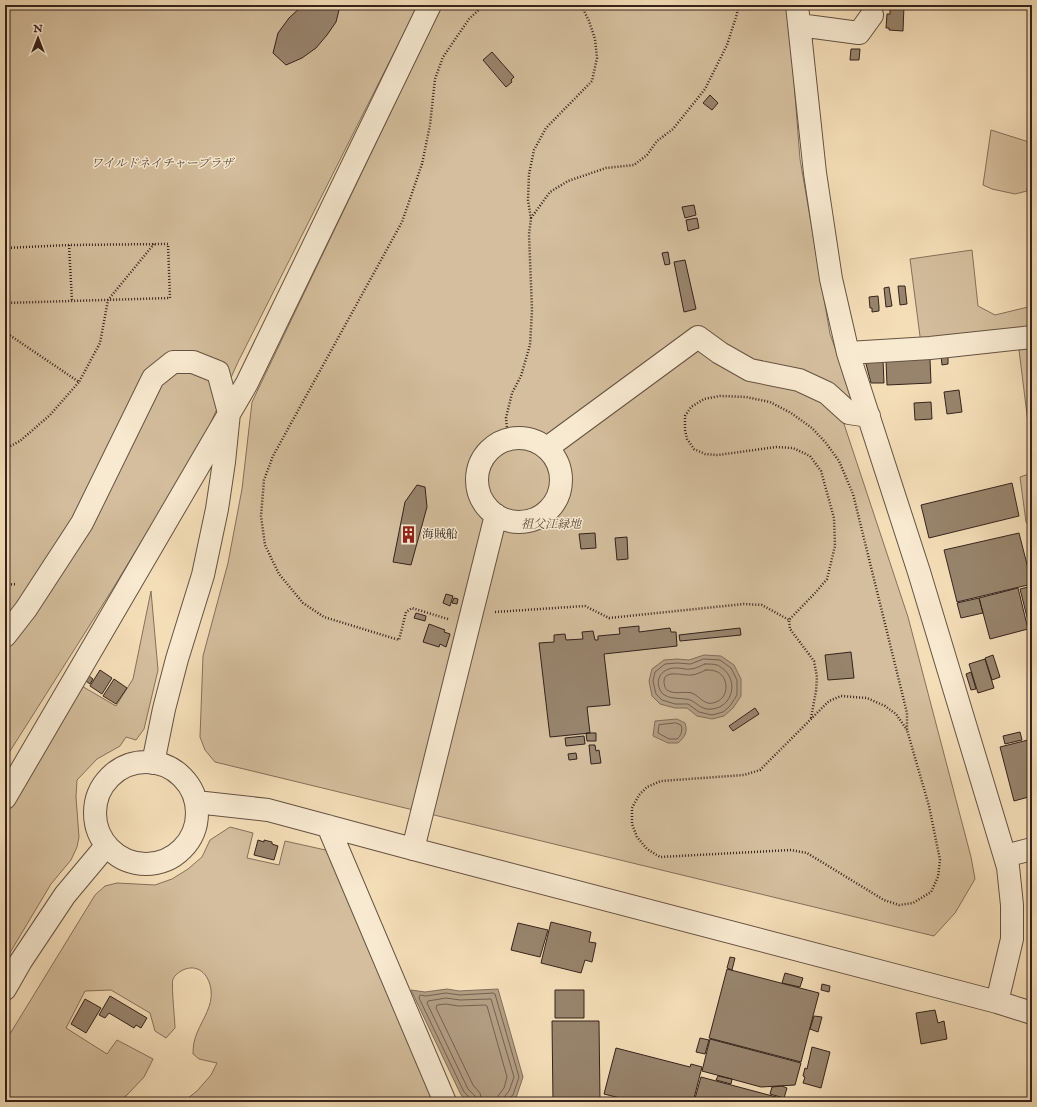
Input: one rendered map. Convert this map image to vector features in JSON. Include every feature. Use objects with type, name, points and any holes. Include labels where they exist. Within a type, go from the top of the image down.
[{"type":"street","points":[[5,798],[247,383],[430,5]]},
{"type":"street","points":[[872,15],[859,33],[798,15],[814,173],[831,279],[848,353],[919,572],[1008,867],[1012,905],[1012,939],[998,1002]]},
{"type":"street","points":[[547,448],[698,337],[720,353],[750,370],[799,380],[826,393],[849,413],[869,416]]},
{"type":"street","points":[[848,353],[930,348],[1032,337]]},
{"type":"street","points":[[5,636],[26,609],[82,523],[153,378],[173,362],[193,362],[218,372],[229,413],[217,509],[203,575],[177,659],[164,709],[154,763]]},
{"type":"street","points":[[522,438],[535,441],[547,448],[556,458],[561,472],[561,486],[557,499],[548,511],[537,519],[523,522],[509,521],[496,515],[486,506],[479,494],[477,480],[479,467],[485,454],[495,445],[508,439],[522,438]]},
{"type":"street","points":[[413,849],[496,515]]},
{"type":"street","points":[[138,763],[154,763],[172,770],[187,784],[196,802],[197,819],[192,835],[182,849],[168,859],[152,864],[135,863],[119,857],[106,846],[98,833],[95,818],[96,802],[101,788],[111,776],[123,768],[138,763]]},
{"type":"street","points":[[196,802],[268,810],[998,1002],[1032,1013]]},
{"type":"street","points":[[328,826],[445,1102]]},
{"type":"street","points":[[5,989],[21,961],[65,895],[106,846]]},
{"type":"street","points":[[1005,856],[1032,849]]},
{"type":"path","points":[[484,5],[469,19],[443,57],[434,79],[430,125],[422,164],[402,222],[273,456],[264,480],[261,516],[265,545],[279,574],[303,603],[324,616],[399,640],[406,612],[412,608],[470,619],[585,606],[609,618],[744,604],[762,605],[789,620]]},
{"type":"path","points":[[508,439],[506,418],[512,393],[521,376],[530,345],[532,310],[529,234],[531,218],[528,200],[529,174],[534,150],[546,128],[592,81],[597,58],[595,39],[589,21],[581,5]]},
{"type":"path","points":[[531,218],[550,192],[568,181],[606,168],[634,165],[647,155],[657,141],[673,129],[705,89],[727,45],[737,14],[738,5]]},
{"type":"path","points":[[5,450],[20,441],[50,415],[79,382],[100,343],[108,300],[154,244]]},
{"type":"path","points":[[5,248],[69,245],[168,244],[170,298],[5,303]]},
{"type":"path","points":[[69,245],[72,301]]},
{"type":"path","points":[[5,332],[79,382]]},
{"type":"path","points":[[789,620],[816,592],[826,579],[835,546],[834,518],[821,470],[810,456],[793,448],[776,447],[718,455],[705,454],[694,450],[687,440],[685,416],[691,407],[704,399],[720,396],[746,397],[770,402],[791,413],[812,428],[839,460],[853,494],[907,712],[907,730],[929,806],[940,860],[938,877],[931,892],[914,903],[899,905],[884,900],[807,853],[791,850],[660,857],[647,848],[637,838],[632,824],[632,808],[639,795],[647,787],[661,781],[744,775],[760,770],[829,701],[841,696],[868,698],[885,706],[896,714],[907,730]]},
{"type":"path","points":[[789,620],[790,629],[814,661],[817,677],[811,718]]},
{"type":"green space","name":"ワイルドネイチャープラザ","points":[[5,5],[418,5],[238,362],[203,440],[112,590],[5,759]]},
{"type":"green space","name":"祖父江緑地","points":[[442,5],[788,5],[800,159],[830,334],[854,400],[841,415],[908,617],[971,857],[975,879],[955,913],[934,936],[215,762],[205,750],[200,737],[203,656],[228,563],[242,489],[252,402]]},
{"type":"green space","points":[[991,130],[1032,143],[1027,191],[1015,194],[992,189],[983,185]]},
{"type":"green space","points":[[972,250],[978,306],[995,315],[1032,305],[1032,332],[921,344],[910,259]]},
{"type":"green space","points":[[1032,348],[1032,455],[1019,350]]},
{"type":"green space","points":[[1032,473],[1031,528],[1026,522],[1020,477]]},
{"type":"green space","points":[[151,591],[158,670],[144,729],[136,740],[126,737],[120,746],[97,759],[77,780],[76,797],[79,837],[77,847],[71,860],[51,884],[5,961],[5,811],[80,685],[116,706],[133,679]]},
{"type":"green space","points":[[230,827],[253,833],[247,858],[279,865],[285,841],[330,851],[439,1102],[183,1102],[197,1091],[211,1075],[217,1063],[199,1059],[193,1054],[195,1038],[209,1007],[211,990],[208,979],[205,975],[201,971],[192,968],[181,971],[173,979],[172,988],[175,1028],[166,1038],[155,1031],[150,1013],[111,990],[85,991],[66,1028],[107,1054],[117,1040],[153,1059],[144,1077],[118,1102],[5,1102],[5,1042],[95,895],[105,886],[117,883],[155,885],[172,879],[188,869],[202,857],[210,840]]},
{"type":"water","points":[[704,655],[721,656],[734,665],[741,679],[741,696],[733,708],[724,716],[712,719],[697,716],[687,708],[675,708],[660,704],[652,696],[649,681],[652,669],[664,660],[689,660]]},
{"type":"water","points":[[677,719],[685,723],[686,729],[684,736],[678,743],[668,743],[653,736],[655,721]]},
{"type":"water","points":[[447,989],[459,991],[498,989],[523,1077],[516,1098],[510,1102],[469,1102],[461,1095],[411,990],[425,992]]},
{"type":"building","points":[[303,5],[340,6],[336,22],[316,48],[302,58],[286,65],[273,53],[278,33],[289,18]]},
{"type":"building","points":[[890,5],[904,5],[903,31],[889,30],[889,28],[886,28],[887,14],[890,14]]},
{"type":"building","points":[[851,49],[860,49],[859,60],[850,60]]},
{"type":"building","points":[[492,52],[514,77],[511,80],[512,82],[506,87],[483,60]]},
{"type":"building","points":[[710,95],[718,103],[712,110],[703,103]]},
{"type":"building","points":[[694,205],[696,215],[685,218],[682,207]]},
{"type":"building","points":[[697,218],[699,228],[688,231],[686,220]]},
{"type":"building","points":[[668,252],[670,264],[665,265],[662,253]]},
{"type":"building","points":[[685,260],[696,309],[684,312],[674,262]]},
{"type":"building","points":[[898,286],[905,286],[907,304],[900,305]]},
{"type":"building","points":[[889,287],[892,306],[886,307],[884,288]]},
{"type":"building","points":[[878,296],[879,311],[872,312],[869,297]]},
{"type":"building","points":[[948,355],[948,364],[942,365],[941,356]]},
{"type":"building","points":[[930,359],[931,383],[887,385],[886,361]]},
{"type":"building","points":[[865,360],[883,360],[884,383],[871,383]]},
{"type":"building","points":[[959,390],[962,412],[947,414],[944,392]]},
{"type":"building","points":[[931,402],[932,419],[915,420],[914,403]]},
{"type":"building","points":[[1012,483],[1019,516],[929,538],[921,505]]},
{"type":"building","name":"海賊船","points":[[417,485],[425,487],[427,507],[411,565],[393,562],[405,502]]},
{"type":"building","points":[[595,533],[596,548],[581,549],[579,534]]},
{"type":"building","points":[[1019,533],[1032,584],[957,602],[944,550]]},
{"type":"building","points":[[627,537],[628,559],[617,560],[615,538]]},
{"type":"building","points":[[1032,586],[1032,628],[1030,629],[1020,589]]},
{"type":"building","points":[[1018,588],[1028,629],[990,639],[979,598]]},
{"type":"building","points":[[446,594],[453,596],[450,606],[443,603]]},
{"type":"building","points":[[454,598],[458,599],[457,604],[452,603]]},
{"type":"building","points":[[979,598],[983,613],[961,618],[957,603]]},
{"type":"building","points":[[416,613],[426,616],[425,621],[414,618]]},
{"type":"building","points":[[429,624],[445,630],[444,632],[450,634],[446,647],[440,644],[439,647],[423,642]]},
{"type":"building","points":[[639,626],[639,632],[670,628],[671,632],[676,632],[677,646],[604,654],[610,705],[587,707],[590,733],[550,737],[539,643],[554,642],[554,635],[565,634],[566,640],[583,639],[582,632],[593,631],[595,640],[598,640],[598,636],[620,634],[619,628]]},
{"type":"building","points":[[740,628],[741,635],[680,641],[679,635]]},
{"type":"building","points":[[851,652],[854,678],[828,680],[825,655]]},
{"type":"building","points":[[993,655],[1000,677],[992,680],[985,658]]},
{"type":"building","points":[[985,659],[994,688],[978,693],[969,664]]},
{"type":"building","points":[[100,670],[112,678],[102,694],[90,686]]},
{"type":"building","points":[[971,672],[976,689],[971,690],[966,674]]},
{"type":"building","points":[[89,676],[93,679],[90,684],[86,681]]},
{"type":"building","points":[[114,679],[127,688],[116,704],[103,696]]},
{"type":"building","points":[[755,708],[759,714],[733,731],[729,726]]},
{"type":"building","points":[[1020,732],[1022,740],[1005,744],[1003,736]]},
{"type":"building","points":[[586,733],[596,733],[596,741],[587,741]]},
{"type":"building","points":[[584,736],[585,744],[566,746],[565,738]]},
{"type":"building","points":[[1032,739],[1032,796],[1014,801],[1000,747]]},
{"type":"building","points":[[589,745],[595,745],[596,751],[599,750],[601,763],[591,764]]},
{"type":"building","points":[[576,753],[577,759],[569,760],[568,754]]},
{"type":"building","points":[[258,840],[272,842],[272,844],[278,846],[274,860],[254,855]]},
{"type":"building","points":[[551,922],[591,932],[589,942],[596,943],[592,962],[585,960],[581,973],[541,963]]},
{"type":"building","points":[[518,923],[548,930],[540,957],[511,950]]},
{"type":"building","points":[[730,957],[735,958],[732,970],[727,968]]},
{"type":"building","points":[[727,969],[819,993],[801,1062],[709,1038]]},
{"type":"building","points":[[785,973],[803,978],[800,987],[782,983]]},
{"type":"building","points":[[822,984],[830,986],[829,992],[821,990]]},
{"type":"building","points":[[555,990],[584,990],[584,1018],[555,1018]]},
{"type":"building","points":[[110,996],[147,1018],[141,1028],[136,1025],[134,1028],[109,1013],[105,1018],[99,1015]]},
{"type":"building","points":[[85,999],[101,1008],[86,1033],[71,1024]]},
{"type":"building","points":[[935,1010],[938,1023],[944,1021],[947,1039],[921,1044],[916,1013]]},
{"type":"building","points":[[814,1016],[822,1017],[818,1032],[810,1029]]},
{"type":"building","points":[[552,1021],[599,1021],[600,1102],[553,1102]]},
{"type":"building","points":[[700,1038],[709,1040],[705,1054],[696,1052]]},
{"type":"building","points":[[710,1039],[801,1063],[795,1085],[761,1087],[702,1071]]},
{"type":"building","points":[[812,1047],[830,1052],[821,1088],[803,1083],[805,1068],[807,1069]]},
{"type":"building","points":[[616,1048],[690,1067],[691,1064],[702,1067],[693,1102],[636,1102],[604,1094]]},
{"type":"building","points":[[718,1076],[732,1079],[731,1084],[716,1080]]},
{"type":"building","points":[[701,1077],[795,1102],[694,1102]]},
{"type":"building","points":[[782,1086],[787,1088],[784,1098],[770,1094],[772,1087]]},
{"type":"place","name":"海賊船","points":[[409,534]]}]
